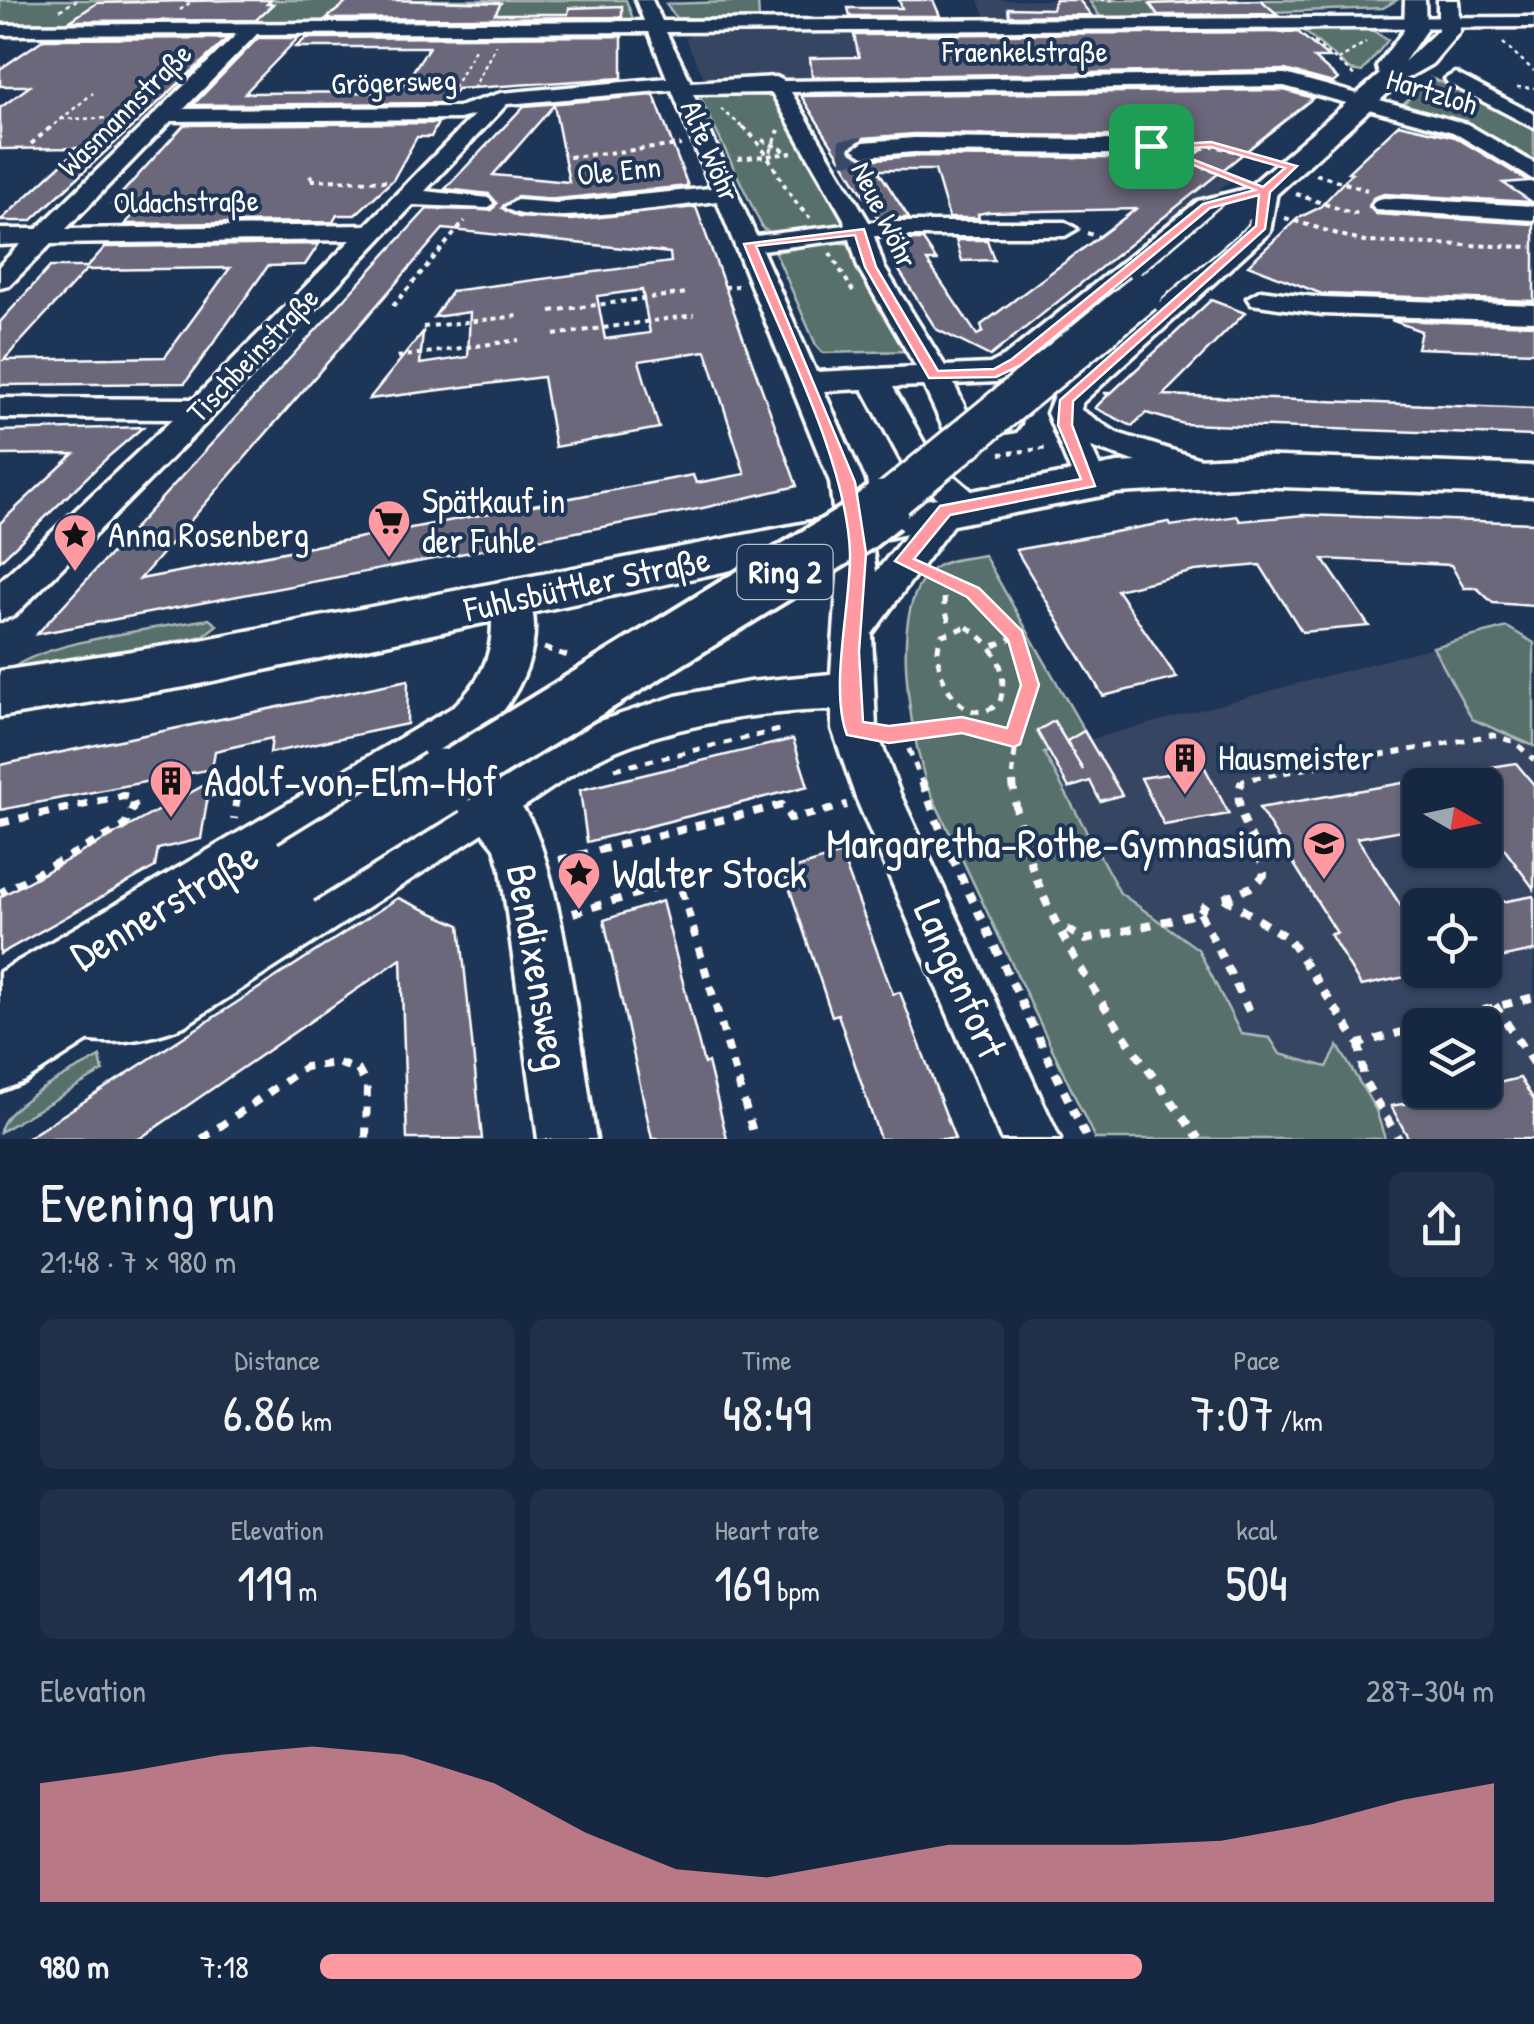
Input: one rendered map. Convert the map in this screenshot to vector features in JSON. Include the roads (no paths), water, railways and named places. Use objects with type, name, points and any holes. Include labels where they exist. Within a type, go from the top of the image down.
[{"type":"main road","name":"Ring 2","points":[[1376,90],[1413,34],[1416,12]]},
{"type":"main road","name":"Ring 2","points":[[1265,194],[1376,90],[1411,70],[1441,41],[1451,13]]},
{"type":"main road","name":"Dennerstraße","points":[[0,1056],[30,1010],[296,872],[858,526],[1016,401],[1265,194]]},
{"type":"main road","name":"Fuhlsbüttler Straße","points":[[0,694],[512,619],[855,527],[1090,482],[1205,472],[1534,480]]},
{"type":"street","name":"Alte Wöhr","points":[[644,0],[807,382],[847,482],[855,527]]},
{"type":"street","points":[[892,6],[898,25]]},
{"type":"street","points":[[0,30],[495,30],[1289,21],[1416,12],[1534,19]]},
{"type":"street","points":[[962,25],[980,65]]},
{"type":"street","name":"Wasmannstraße","points":[[0,280],[254,28]]},
{"type":"street","points":[[4,50],[34,30]]},
{"type":"street","name":"Fraenkelstraße","points":[[683,85],[776,84],[980,65],[1285,80],[1376,90]]},
{"type":"street","name":"Hartzloh","points":[[1455,79],[1534,122]]},
{"type":"street","name":"Neue Wöhr","points":[[776,84],[860,231],[871,267],[934,375],[958,428],[1010,422],[995,395]]},
{"type":"street","name":"Grögersweg","points":[[164,117],[460,113],[502,100],[683,85]]},
{"type":"street","name":"Hartzloh","points":[[1376,90],[1460,128],[1534,173]]},
{"type":"street","name":"Tischbeinstraße","points":[[0,605],[202,408],[502,100]]},
{"type":"street","points":[[864,150],[914,145],[1190,148]]},
{"type":"street","points":[[816,154],[840,152]]},
{"type":"street","points":[[415,189],[481,203]]},
{"type":"street","name":"Ole Enn","points":[[517,206],[556,210],[728,192]]},
{"type":"street","points":[[807,382],[872,376],[982,375],[1011,366],[1207,206],[1265,194],[1261,227],[1074,389],[1063,412],[1090,482]]},
{"type":"street","points":[[1384,205],[1534,214]]},
{"type":"street","points":[[750,244],[860,231],[1064,229]]},
{"type":"street","name":"Oldachstraße","points":[[0,237],[373,232]]},
{"type":"street","points":[[1261,298],[1322,306],[1534,313]]},
{"type":"street","points":[[853,630],[903,561],[958,508],[920,464],[872,376]]},
{"type":"street","points":[[0,408],[202,408]]},
{"type":"street","points":[[1063,412],[1105,441],[1205,472]]},
{"type":"street","name":"Langenfort","points":[[855,527],[858,562],[852,711],[879,798],[1031,1139]]},
{"type":"street","name":"Dennerstraße","points":[[30,1010],[468,720],[503,680],[512,660],[512,619]]},
{"type":"street","points":[[489,805],[579,747],[610,734],[776,696],[852,711]]},
{"type":"street","name":"Dennerstraße","points":[[30,1010],[165,1007],[489,805]]},
{"type":"street","name":"Bendixensweg","points":[[489,805],[516,837],[526,870],[567,1139]]},
{"type":"tunnel","points":[[840,152],[864,149]]},
{"type":"place","name":"Spätkauf in der Fuhle","points":[[389,559]]},
{"type":"place","name":"Anna Rosenberg","points":[[75,573]]},
{"type":"place","name":"Hausmeister","points":[[1185,796]]},
{"type":"place","name":"Adolf-von-Elm-Hof","points":[[171,819]]},
{"type":"place","name":"Margaretha-Rothe-Gymnasium","points":[[1324,881]]},
{"type":"place","name":"Walter Stock","points":[[579,911]]}]
